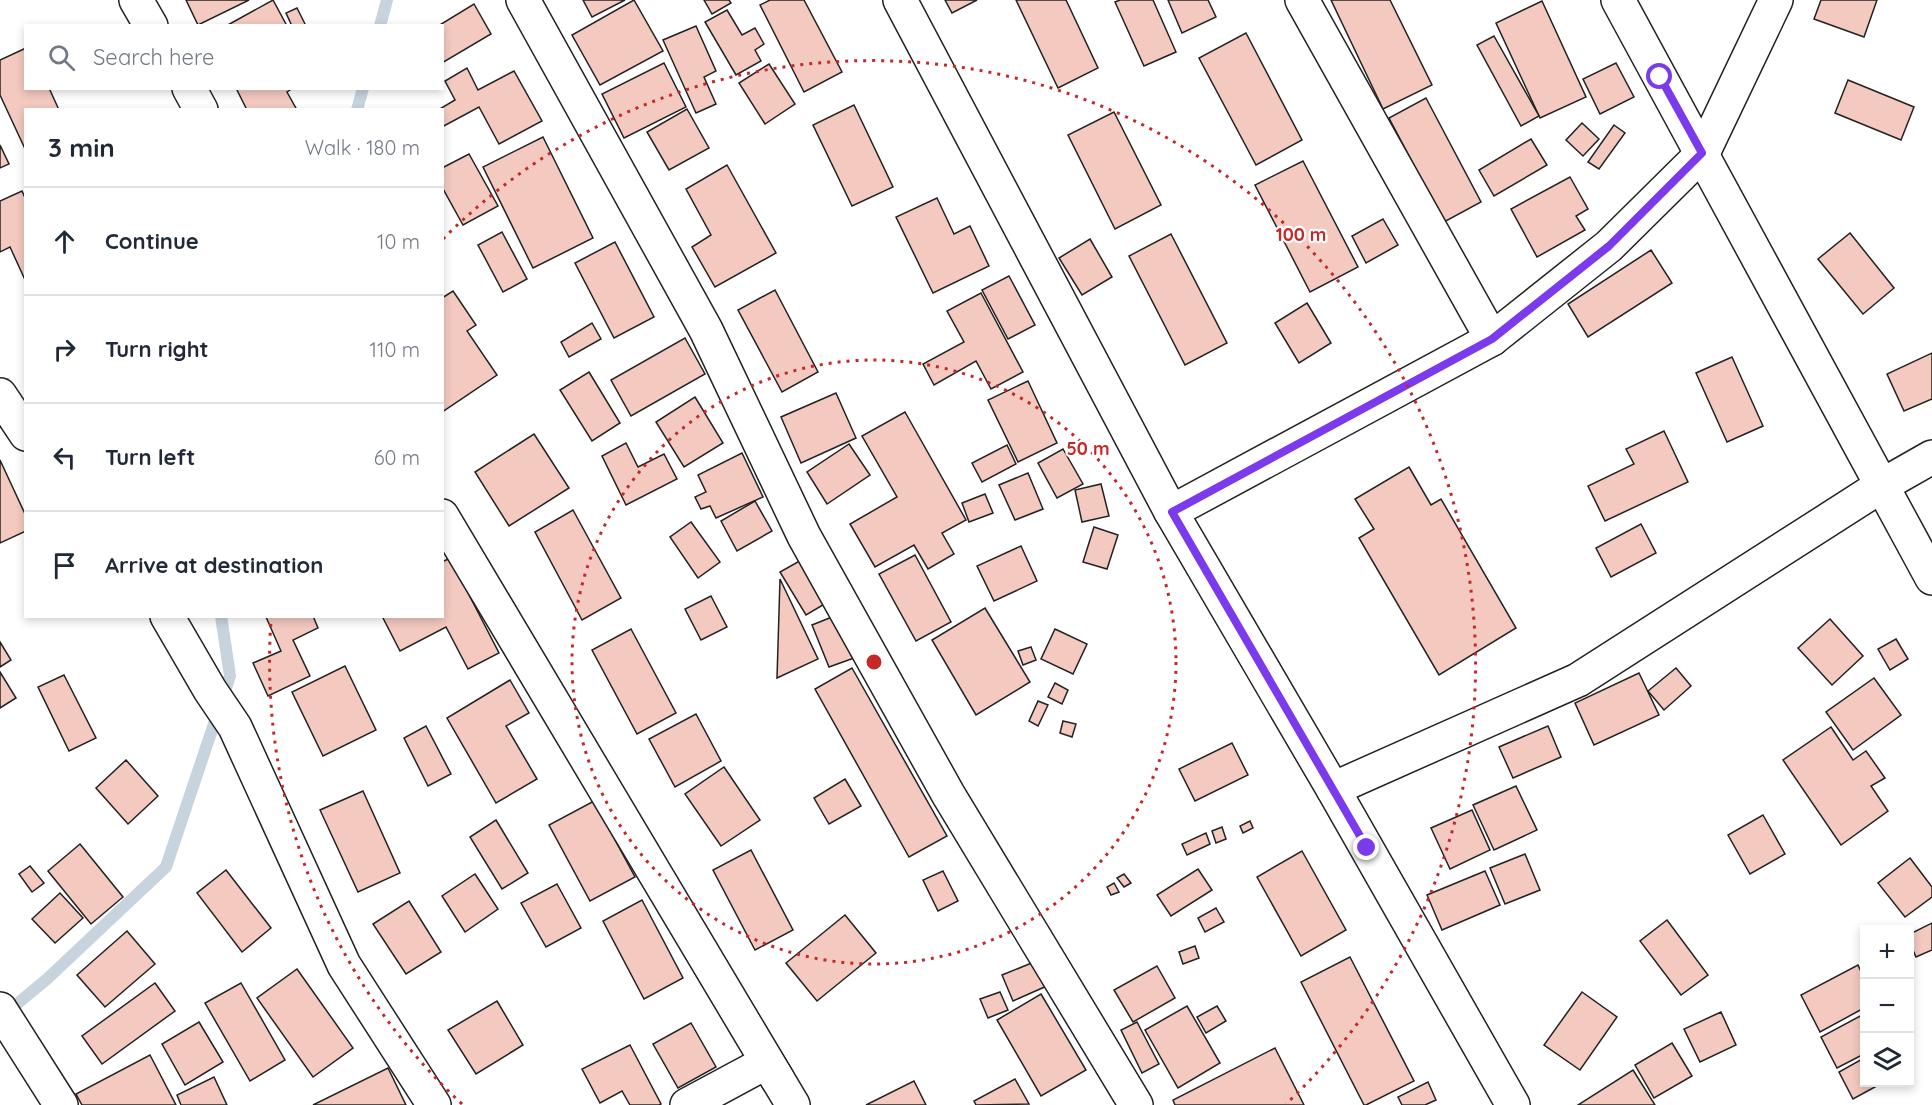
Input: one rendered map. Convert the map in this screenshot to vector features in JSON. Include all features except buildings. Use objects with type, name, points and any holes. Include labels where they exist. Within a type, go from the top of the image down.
[{"type":"street","points":[[136,0],[150,24]]},
{"type":"street","points":[[523,0],[706,330],[804,536],[948,794],[1136,1105]]},
{"type":"street","points":[[900,0],[1172,512],[1513,1105]]},
{"type":"street","points":[[1302,0],[1492,339]]},
{"type":"street","points":[[1618,0],[1932,578]]},
{"type":"street","points":[[1172,512],[1492,339],[1609,246],[1702,153],[1776,0]]},
{"type":"street","points":[[190,90],[200,108]]},
{"type":"street","points":[[0,395],[24,431]]},
{"type":"street","points":[[1333,789],[1578,680],[1881,486],[1932,457]]},
{"type":"street","points":[[444,519],[793,1105]]},
{"type":"street","points":[[168,618],[210,690],[235,727],[344,965],[434,1105]]},
{"type":"street","points":[[5,1017],[61,1105]]},
{"type":"street","points":[[687,1105],[770,1066]]},
{"type":"waterway","points":[[381,24],[387,0]]},
{"type":"waterway","points":[[358,108],[362,90]]},
{"type":"waterway","points":[[6,1013],[47,979],[166,867],[230,676],[221,618]]},
{"type":"route","points":[[1367,848],[1172,512],[1492,339],[1609,246],[1702,153],[1660,77]]}]
